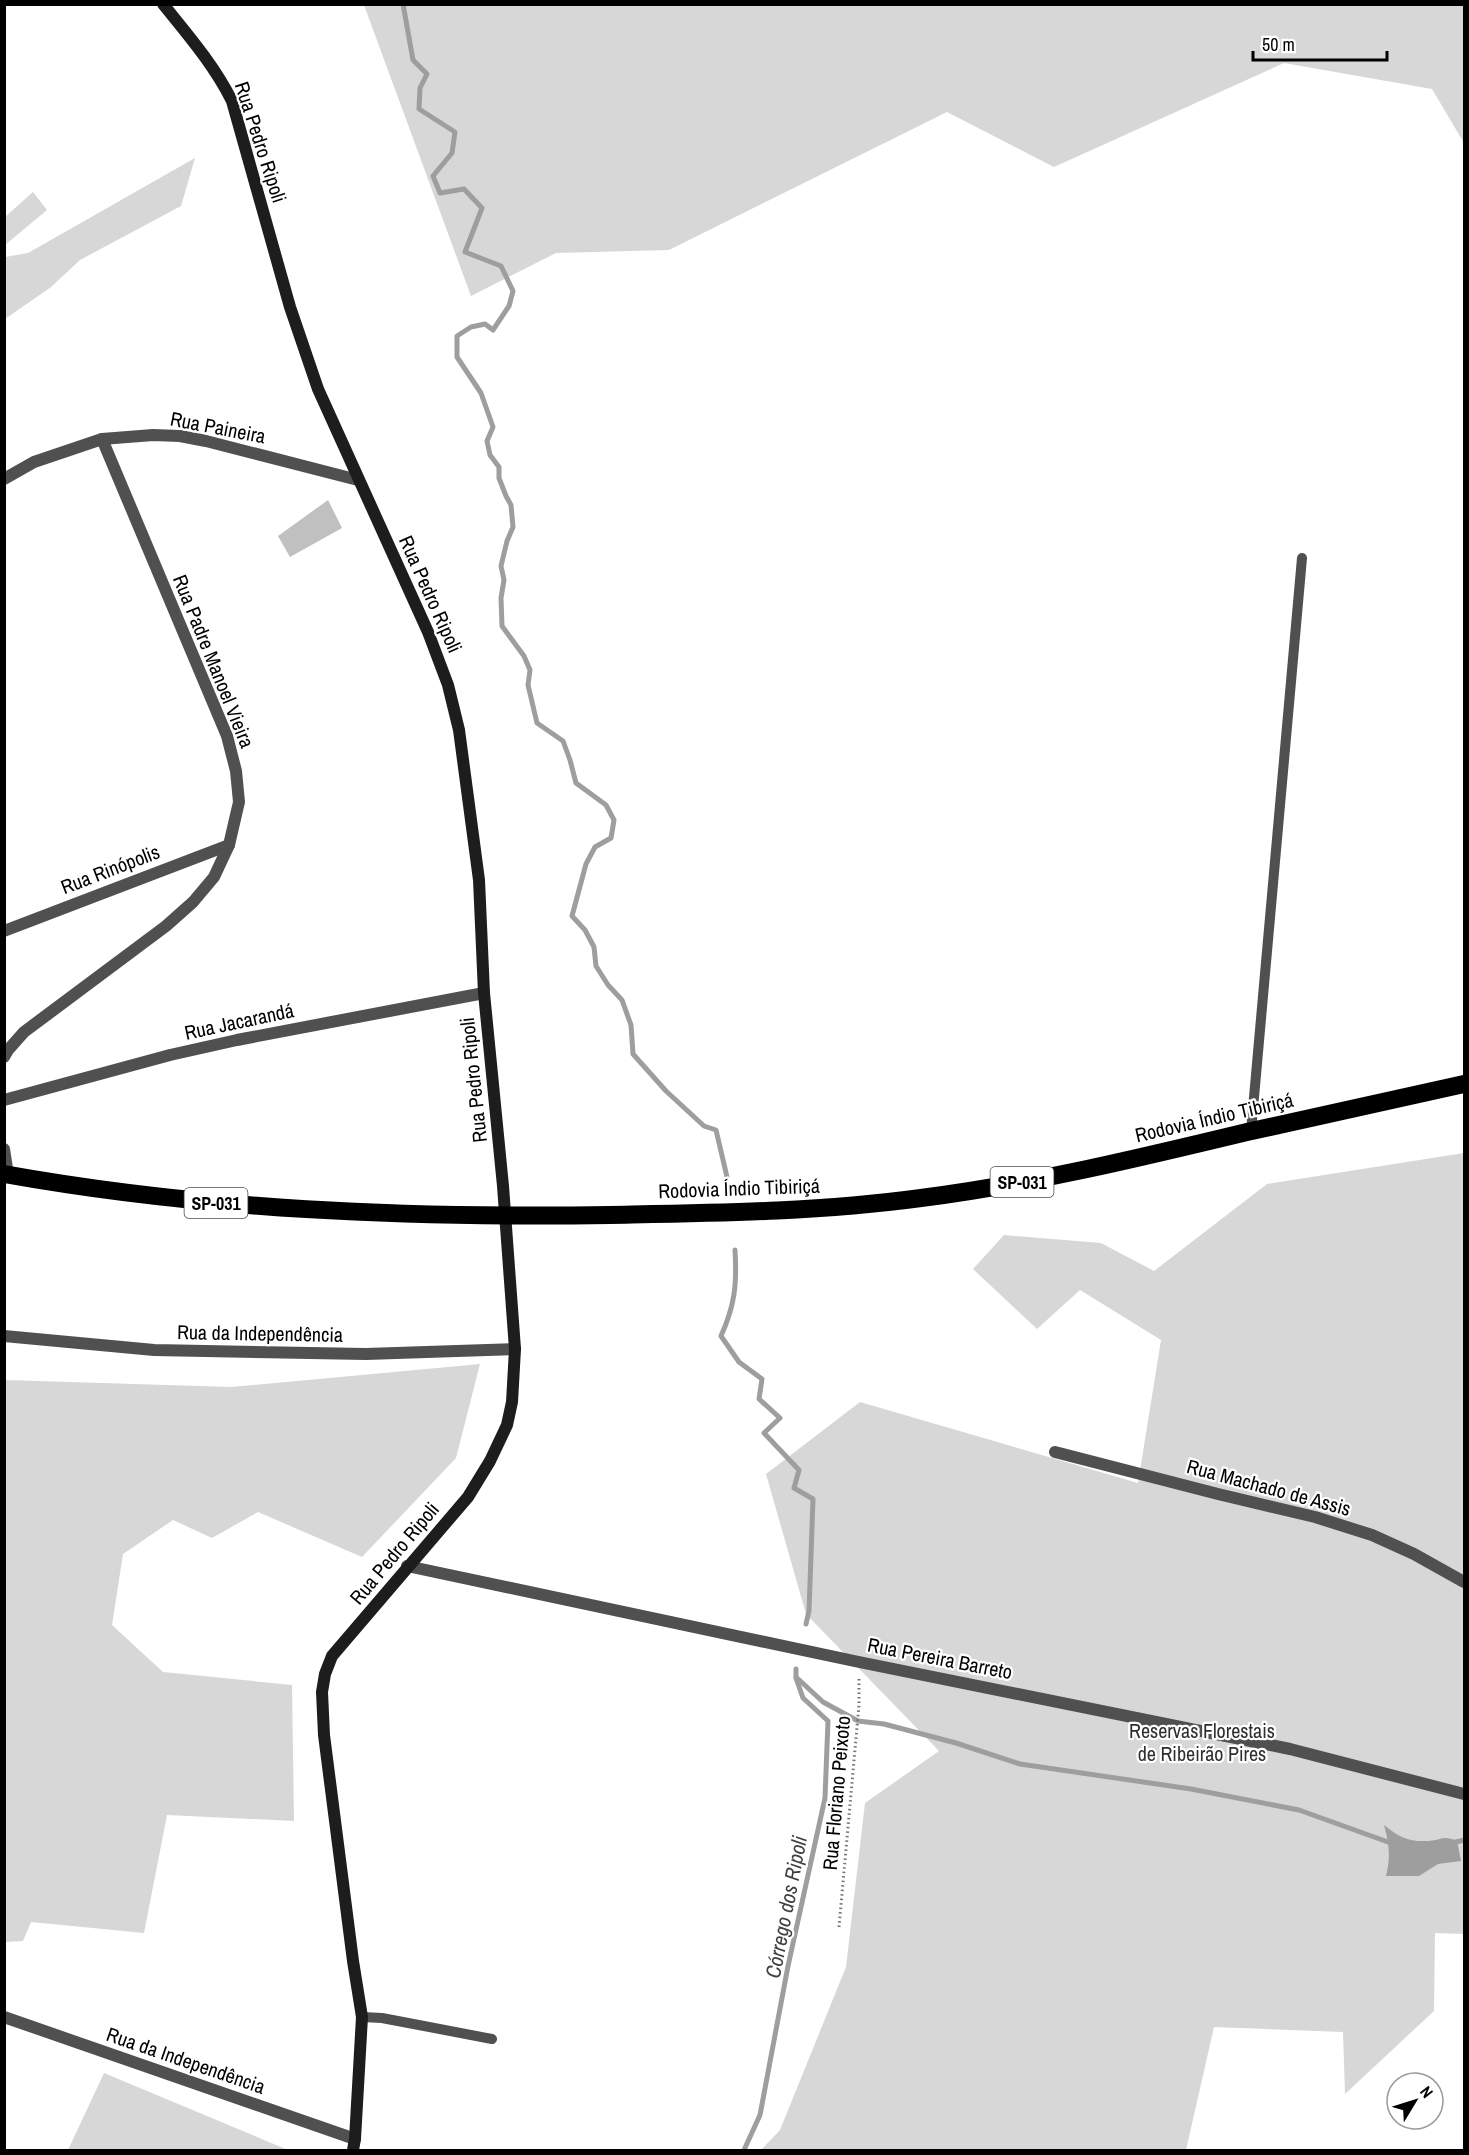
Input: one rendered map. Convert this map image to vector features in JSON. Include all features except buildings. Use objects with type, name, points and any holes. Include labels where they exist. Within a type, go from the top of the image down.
[{"type":"highway","name":"Rodovia Índio Tibiriçá","points":[[6,1175],[137,1195],[316,1211],[570,1216],[723,1213],[828,1207],[919,1199],[1081,1171],[1464,1084]]},
{"type":"street","name":"Rua Pedro Ripoli","points":[[163,4],[210,63],[231,101],[290,307],[318,389],[428,632],[448,685],[459,730],[479,880],[484,993],[503,1186],[515,1349],[512,1402],[507,1425],[490,1461],[468,1497],[332,1656],[325,1674],[322,1692],[324,1735],[353,1960],[363,2017],[354,2145]]},
{"type":"street","name":"Rua Paineira","points":[[4,479],[34,462],[102,440],[153,435],[180,436],[358,480]]},
{"type":"street","name":"Rua Padre Manoel Vieira","points":[[4,1057],[24,1032],[166,926],[193,902],[214,877],[229,845],[239,802],[236,771],[227,736],[102,440]]},
{"type":"street","name":"Rua Rinópolis","points":[[4,931],[229,845]]},
{"type":"street","name":"Rua Jacarandá","points":[[4,1100],[170,1055],[237,1040],[484,993]]},
{"type":"street","points":[[4,1149],[6,1175]]},
{"type":"street","name":"Rua da Independência","points":[[4,1336],[154,1350],[366,1354],[515,1349]]},
{"type":"street","name":"Rua Machado de Assis","points":[[1055,1452],[1315,1517],[1372,1536],[1414,1554],[1464,1582]]},
{"type":"street","name":"Rua Pereira Barreto","points":[[407,1566],[859,1662],[1290,1749],[1464,1794]]},
{"type":"street","name":"Rua da Independência","points":[[4,2017],[354,2145]]},
{"type":"lane","points":[[1251,1131],[1302,558]]},
{"type":"lane","points":[[363,2017],[382,2018],[492,2039]]},
{"type":"path","name":"Rua Floriano Peixoto","points":[[839,1927],[857,1732],[859,1662]]},
{"type":"green space","points":[[364,5],[1464,5],[1464,143],[1432,89],[1284,63],[1054,167],[947,112],[669,250],[556,253],[471,296]]},
{"type":"green space","points":[[195,158],[181,206],[80,260],[51,287],[5,319],[5,257],[28,253]]},
{"type":"green space","points":[[33,192],[47,210],[5,245],[5,217]]},
{"type":"green space","name":"Reservas Florestais de Ribeirão Pires","points":[[1464,1153],[1464,1934],[1435,1933],[1434,2011],[1345,2094],[1343,2032],[1214,2027],[1186,2150],[761,2150],[780,2130],[846,1967],[865,1803],[939,1751],[806,1614],[766,1474],[860,1402],[1138,1483],[1161,1340],[1080,1290],[1037,1329],[973,1269],[1004,1235],[1101,1243],[1154,1271],[1267,1184]]},
{"type":"green space","points":[[480,1364],[456,1458],[362,1557],[258,1512],[212,1538],[173,1520],[123,1554],[112,1625],[163,1672],[292,1685],[294,1821],[167,1815],[144,1933],[31,1922],[23,1941],[5,1942],[5,1380],[231,1387]]},
{"type":"green space","points":[[104,2073],[288,2150],[68,2150]]},
{"type":"shaded area","points":[[1384,1825],[1409,1840],[1429,1841],[1445,1838],[1457,1841],[1461,1861],[1438,1864],[1419,1876],[1386,1876],[1389,1850]]},
{"type":"waterway","name":"Córrego dos Ripoli","points":[[403,4],[413,60],[427,74],[420,88],[419,109],[455,132],[452,153],[433,176],[440,193],[464,189],[482,208],[465,252],[501,266],[513,291],[509,306],[493,330],[485,324],[471,327],[457,336],[457,357],[481,393],[493,427],[487,441],[490,455],[499,467],[499,478],[511,505],[513,527],[501,566],[504,580],[501,598],[502,626],[524,656],[530,670],[528,685],[537,723],[563,741],[576,783],[606,805],[614,820],[611,838],[595,847],[586,864],[572,916],[585,930],[594,947],[596,966],[608,985],[622,1000],[631,1025],[633,1054],[666,1091],[704,1126],[716,1130],[727,1177]]},
{"type":"waterway","name":"Córrego dos Ripoli","points":[[735,1250],[734,1294],[721,1336],[739,1362],[762,1379],[759,1399],[780,1418],[764,1433],[799,1470],[794,1488],[813,1499],[809,1611],[806,1624]]},
{"type":"waterway","points":[[796,1669],[796,1677],[823,1702],[858,1721],[884,1724],[956,1743],[1020,1764],[1191,1789],[1299,1810],[1388,1842],[1394,1842]]},
{"type":"waterway","name":"Córrego dos Ripoli","points":[[744,2150],[760,2115],[788,1966],[825,1798],[828,1721],[803,1698],[796,1678]]},
{"type":"waterway","points":[[1452,1843],[1464,1840]]}]
